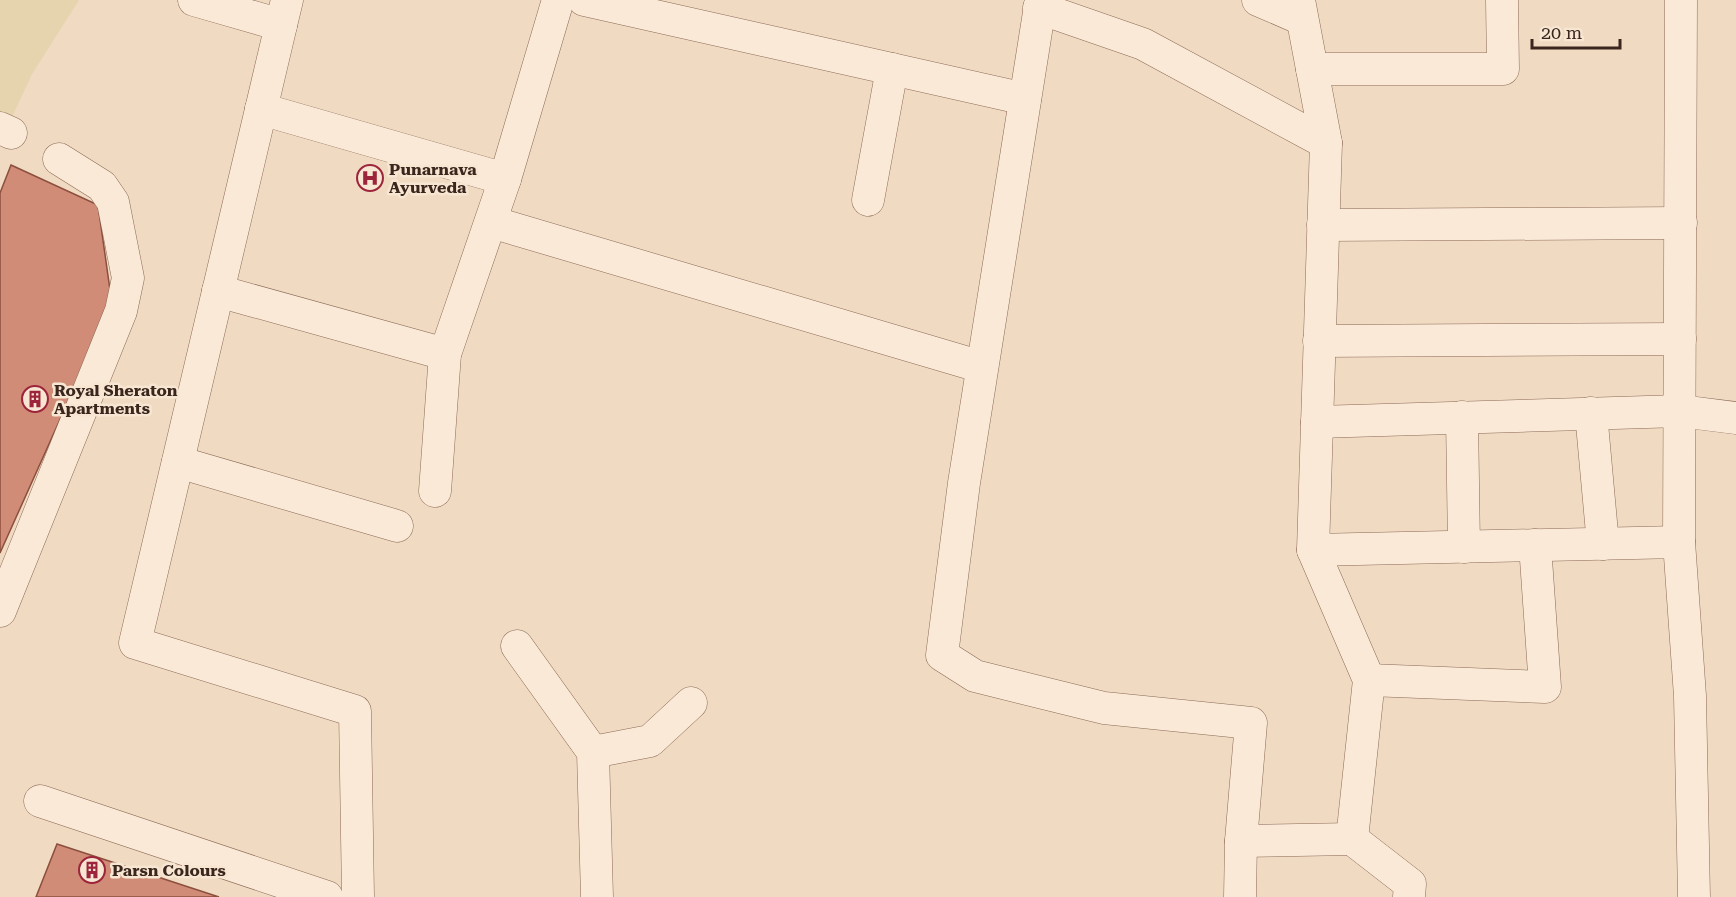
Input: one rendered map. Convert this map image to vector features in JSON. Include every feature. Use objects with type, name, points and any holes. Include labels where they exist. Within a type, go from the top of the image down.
[{"type":"street","points":[[194,0],[284,12],[135,643],[355,711],[358,897]]},
{"type":"street","points":[[435,491],[445,354],[505,179],[558,0]]},
{"type":"street","points":[[584,0],[1025,99]]},
{"type":"street","points":[[1257,0],[1300,10],[1326,143],[1312,550],[1370,680],[1352,839]]},
{"type":"street","points":[[1312,69],[1503,69],[1502,0]]},
{"type":"street","points":[[1681,0],[1679,542],[1690,696],[1694,897]]},
{"type":"street","points":[[1240,897],[1241,841],[1251,723],[1104,708],[975,676],[942,655],[964,483],[1040,4],[1143,44],[1326,143]]},
{"type":"street","points":[[868,200],[892,69]]},
{"type":"street","points":[[261,109],[505,179]]},
{"type":"street","points":[[0,611],[121,311],[128,279],[113,202],[102,186],[59,159]]},
{"type":"street","points":[[491,222],[982,367]]},
{"type":"street","points":[[1323,225],[1681,223]]},
{"type":"street","points":[[218,291],[445,354]]},
{"type":"street","points":[[1319,341],[1680,339]]},
{"type":"street","points":[[1317,422],[1680,411],[1736,418]]},
{"type":"street","points":[[1591,413],[1603,544]]},
{"type":"street","points":[[1462,417],[1464,547]]},
{"type":"street","points":[[178,462],[397,526]]},
{"type":"street","points":[[1312,550],[1679,542]]},
{"type":"street","points":[[1370,680],[1545,687],[1535,545]]},
{"type":"street","points":[[517,646],[593,752],[597,897]]},
{"type":"street","points":[[593,752],[650,741],[690,703]]},
{"type":"street","points":[[40,801],[327,897]]},
{"type":"street","points":[[1241,841],[1352,839],[1410,884],[1409,897]]},
{"type":"shaded area","points":[[0,0],[79,0],[32,74],[0,143]]},
{"type":"building","name":"Royal Sheraton Apartments","points":[[11,165],[98,205],[112,304],[0,553],[0,193]]},
{"type":"building","name":"Parsn Colours","points":[[57,844],[219,897],[36,897]]},
{"type":"place","name":"Punarnava Ayurveda","points":[[370,178]]},
{"type":"place","name":"Royal Sheraton Apartments","points":[[35,399]]},
{"type":"place","name":"Parsn Colours","points":[[92,870]]}]
